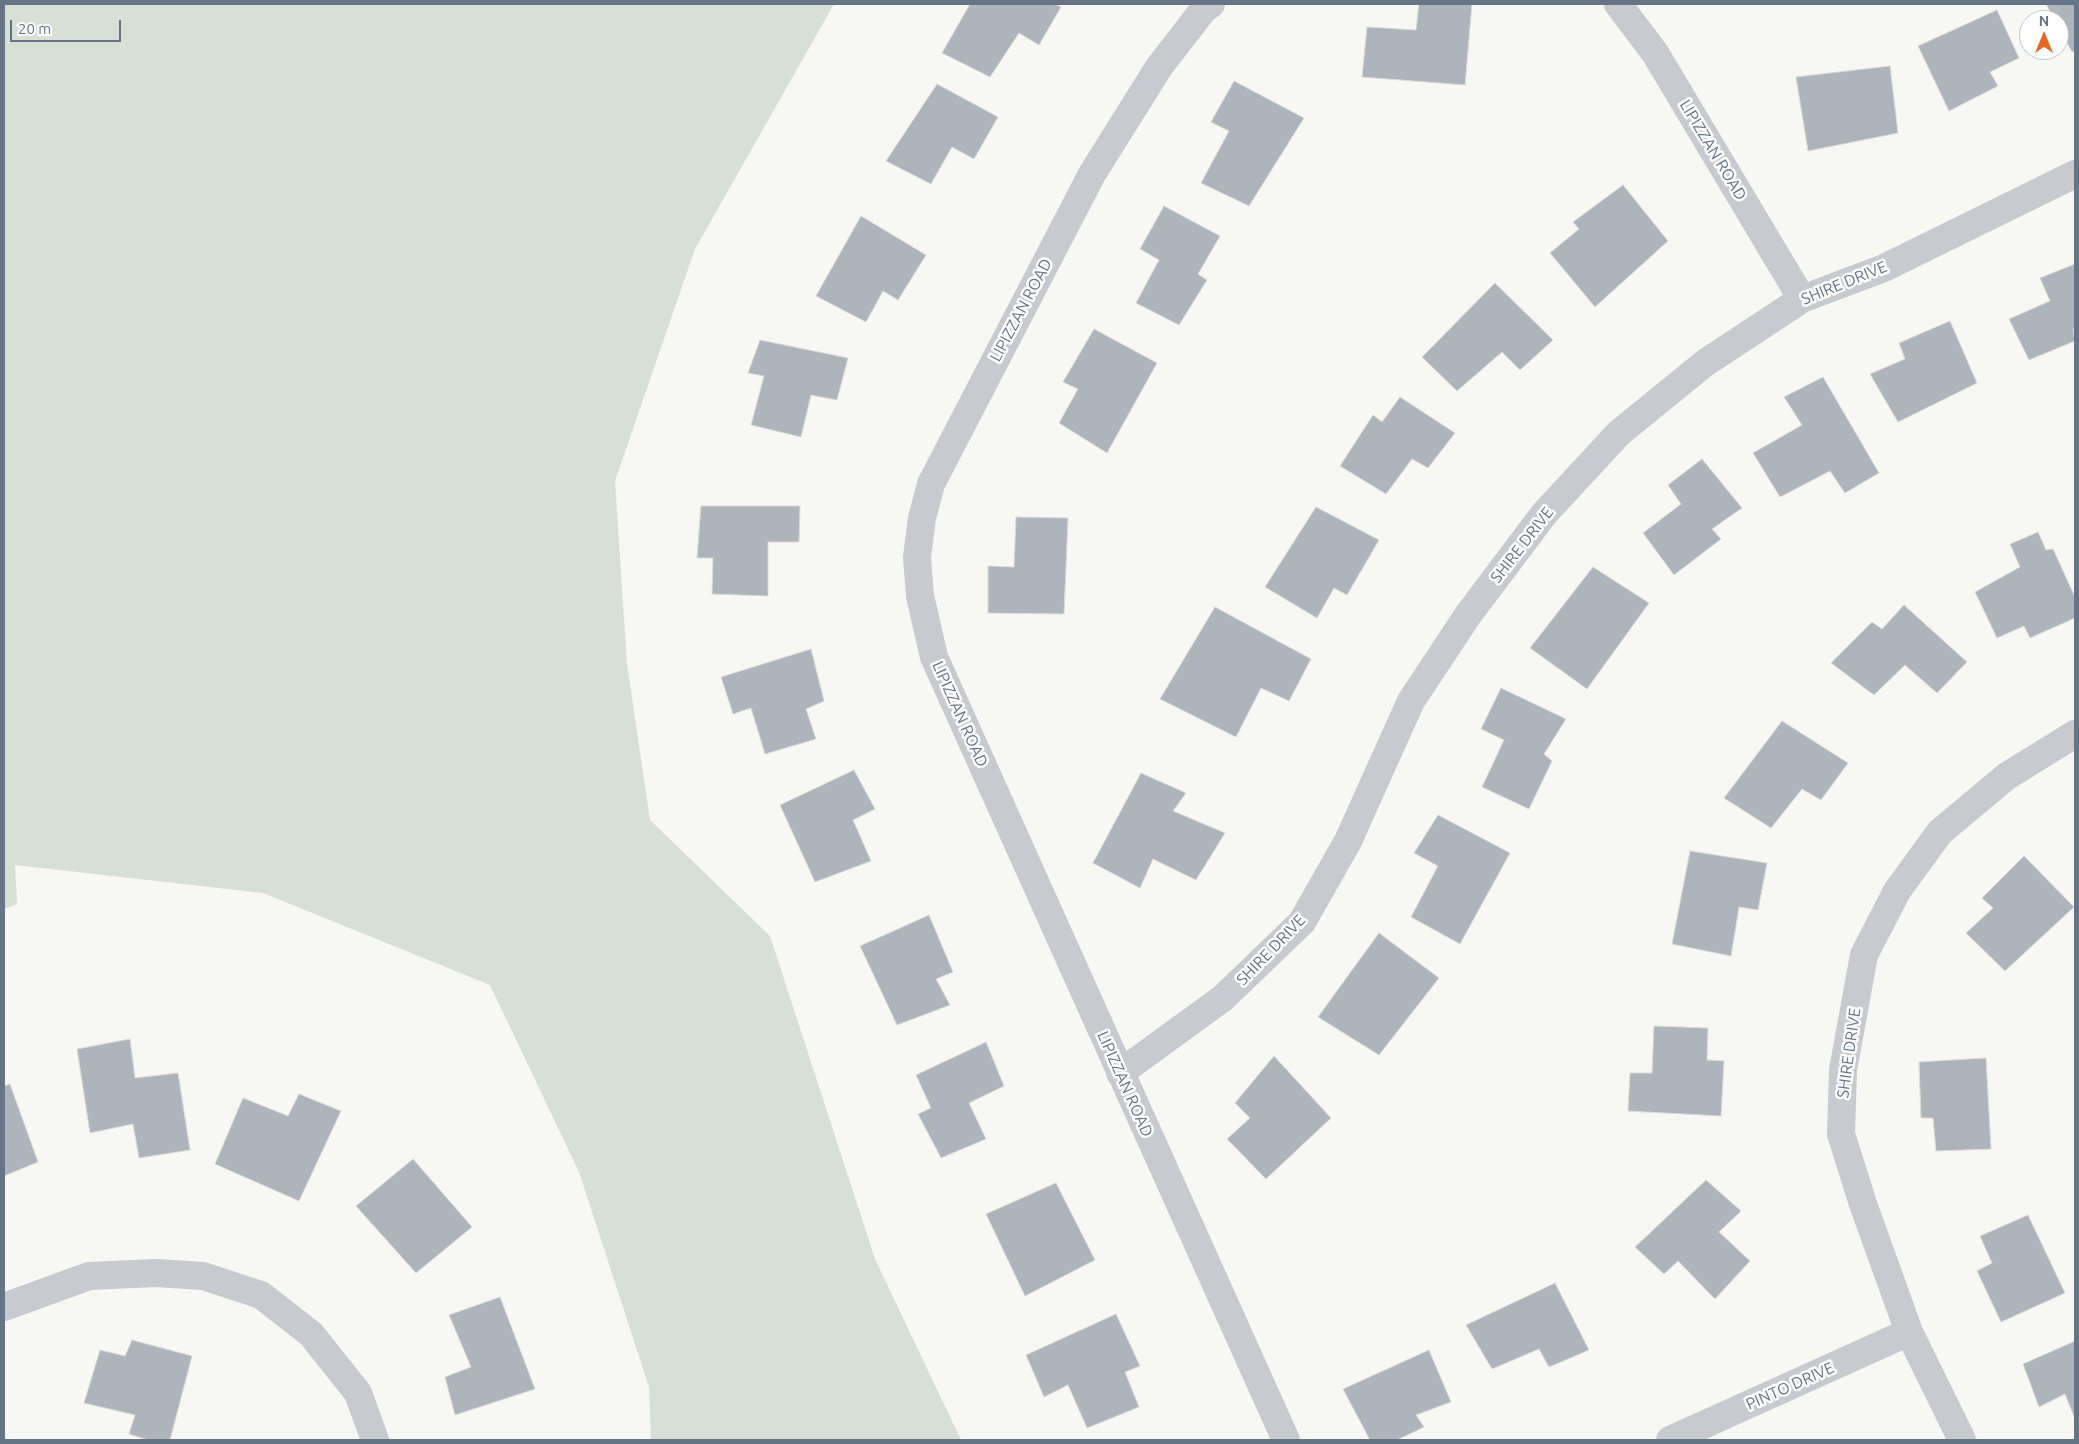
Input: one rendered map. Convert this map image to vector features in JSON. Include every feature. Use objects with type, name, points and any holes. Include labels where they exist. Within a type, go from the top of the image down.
[{"type":"street","name":"LIPIZZAN ROAD","points":[[1210,4],[1204,8],[1159,68],[1092,174],[931,484],[922,518],[917,557],[920,596],[934,657],[1286,1440]]},
{"type":"street","name":"LIPIZZAN ROAD","points":[[1618,4],[1655,53],[1802,299]]},
{"type":"street","name":"SHIRE DRIVE","points":[[1120,1074],[1223,998],[1302,922],[1348,841],[1411,701],[1468,614],[1544,514],[1619,433],[1705,363],[1802,299],[1884,268],[2075,174]]},
{"type":"street","name":"SHIRE DRIVE","points":[[1962,1440],[1910,1332],[1863,1204],[1841,1134],[1844,1070],[1864,955],[1897,891],[1940,832],[2007,776],[2075,734]]},
{"type":"street","points":[[4,1307],[89,1276],[108,1275],[156,1273],[203,1276],[261,1295],[311,1334],[358,1393],[375,1440]]},
{"type":"street","name":"PINTO DRIVE","points":[[1670,1440],[1910,1332]]},
{"type":"shaded area","points":[[4,4],[834,4],[695,249],[615,481],[627,664],[650,820],[770,936],[875,1259],[961,1440],[651,1440],[649,1387],[579,1172],[490,985],[263,893],[15,865],[17,904],[4,909]]},
{"type":"building","points":[[970,4],[1055,4],[1061,7],[1039,45],[1019,33],[990,77],[942,53]]},
{"type":"building","points":[[1419,4],[1472,4],[1465,85],[1362,77],[1367,27],[1416,30]]},
{"type":"building","points":[[2046,4],[2075,4],[2075,51],[2072,52],[2069,46],[2069,10],[2049,10]]},
{"type":"building","points":[[1997,10],[2019,58],[1990,72],[1998,86],[1949,111],[1918,46]]},
{"type":"building","points":[[1890,66],[1898,133],[1808,151],[1796,77]]},
{"type":"building","points":[[1234,81],[1304,118],[1249,206],[1201,183],[1229,131],[1211,122]]},
{"type":"building","points":[[937,84],[998,117],[974,159],[952,147],[931,184],[886,161]]},
{"type":"building","points":[[1623,185],[1668,241],[1595,307],[1550,253],[1579,229],[1573,222]]},
{"type":"building","points":[[1164,206],[1220,236],[1198,274],[1207,280],[1179,325],[1136,303],[1159,260],[1140,249]]},
{"type":"building","points":[[861,216],[926,255],[898,300],[883,291],[866,322],[816,296]]},
{"type":"building","points":[[2075,264],[2075,328],[2073,329],[2075,341],[2029,360],[2009,319],[2050,301],[2040,278]]},
{"type":"building","points":[[1495,283],[1553,340],[1520,370],[1502,352],[1457,391],[1422,357]]},
{"type":"building","points":[[1950,321],[1977,383],[1898,422],[1870,374],[1905,359],[1899,343]]},
{"type":"building","points":[[1094,329],[1157,363],[1107,453],[1059,423],[1078,389],[1063,382]]},
{"type":"building","points":[[760,340],[848,358],[837,400],[811,395],[801,437],[751,425],[764,376],[748,373]]},
{"type":"building","points":[[1823,377],[1879,473],[1845,493],[1830,471],[1780,497],[1753,453],[1802,425],[1784,397]]},
{"type":"building","points":[[1400,397],[1455,433],[1428,468],[1412,459],[1386,494],[1340,466],[1373,415],[1382,422]]},
{"type":"building","points":[[1702,459],[1742,508],[1712,529],[1721,539],[1674,575],[1643,533],[1681,504],[1668,485]]},
{"type":"building","points":[[701,506],[800,506],[799,542],[768,542],[768,596],[712,594],[713,558],[697,558]]},
{"type":"building","points":[[1316,507],[1379,540],[1347,595],[1334,588],[1317,618],[1265,587]]},
{"type":"building","points":[[1016,517],[1068,518],[1064,614],[988,613],[988,566],[1014,567]]},
{"type":"building","points":[[2038,532],[2046,550],[2053,549],[2075,597],[2075,618],[2030,638],[2024,626],[1997,638],[1975,592],[2020,567],[2010,544]]},
{"type":"building","points":[[1593,567],[1649,603],[1587,689],[1530,648]]},
{"type":"building","points":[[1904,605],[1967,662],[1937,693],[1905,665],[1874,695],[1831,663],[1872,622],[1882,629]]},
{"type":"building","points":[[1215,607],[1311,659],[1289,701],[1261,688],[1236,737],[1160,699]]},
{"type":"building","points":[[811,649],[824,701],[806,709],[816,739],[765,754],[751,708],[733,714],[721,677]]},
{"type":"building","points":[[1501,688],[1566,719],[1544,754],[1552,761],[1529,809],[1482,787],[1504,740],[1481,729]]},
{"type":"building","points":[[1782,721],[1848,763],[1821,800],[1802,789],[1771,828],[1724,798]]},
{"type":"building","points":[[854,770],[875,809],[853,820],[871,861],[815,882],[780,805]]},
{"type":"building","points":[[1141,773],[1186,793],[1173,811],[1225,833],[1196,880],[1153,859],[1140,888],[1093,863]]},
{"type":"building","points":[[1438,815],[1510,853],[1460,944],[1411,917],[1438,866],[1414,853]]},
{"type":"building","points":[[1690,851],[1767,863],[1758,910],[1739,907],[1731,956],[1672,944]]},
{"type":"building","points":[[2024,856],[2074,907],[2005,971],[1966,933],[1993,908],[1982,898]]},
{"type":"building","points":[[929,915],[953,972],[936,979],[950,1005],[897,1025],[860,946]]},
{"type":"building","points":[[1379,933],[1439,978],[1379,1055],[1318,1017]]},
{"type":"building","points":[[1654,1026],[1708,1028],[1707,1060],[1724,1061],[1721,1116],[1628,1111],[1630,1073],[1652,1073]]},
{"type":"building","points":[[130,1039],[135,1078],[178,1073],[190,1150],[139,1158],[133,1124],[90,1133],[77,1049]]},
{"type":"building","points":[[986,1042],[1004,1086],[969,1103],[986,1139],[941,1158],[918,1114],[931,1108],[916,1075]]},
{"type":"building","points":[[1274,1056],[1331,1118],[1266,1179],[1227,1139],[1250,1118],[1235,1103]]},
{"type":"building","points":[[1986,1058],[1991,1149],[1936,1151],[1933,1118],[1921,1118],[1919,1062]]},
{"type":"building","points":[[10,1084],[38,1162],[4,1176],[4,1086]]},
{"type":"building","points":[[299,1094],[341,1111],[299,1201],[215,1164],[243,1098],[288,1116]]},
{"type":"building","points":[[413,1159],[472,1227],[416,1273],[356,1206]]},
{"type":"building","points":[[1706,1180],[1741,1211],[1719,1232],[1750,1261],[1715,1299],[1678,1261],[1664,1274],[1635,1247]]},
{"type":"building","points":[[1056,1183],[1095,1260],[1025,1296],[986,1214]]},
{"type":"building","points":[[2028,1215],[2065,1293],[2001,1322],[1977,1271],[1992,1263],[1980,1236]]},
{"type":"building","points":[[1555,1283],[1589,1350],[1549,1367],[1539,1349],[1492,1369],[1466,1325]]},
{"type":"building","points":[[500,1297],[535,1389],[455,1415],[445,1377],[471,1367],[449,1315]]},
{"type":"building","points":[[1116,1314],[1140,1366],[1125,1372],[1139,1407],[1087,1428],[1068,1385],[1044,1397],[1026,1355]]},
{"type":"building","points":[[132,1340],[192,1356],[170,1440],[148,1440],[129,1434],[135,1415],[84,1403],[100,1350],[125,1356]]},
{"type":"building","points":[[2075,1341],[2075,1419],[2065,1394],[2039,1407],[2023,1364]]},
{"type":"building","points":[[1429,1350],[1451,1402],[1416,1415],[1424,1427],[1397,1440],[1370,1440],[1343,1389]]}]
